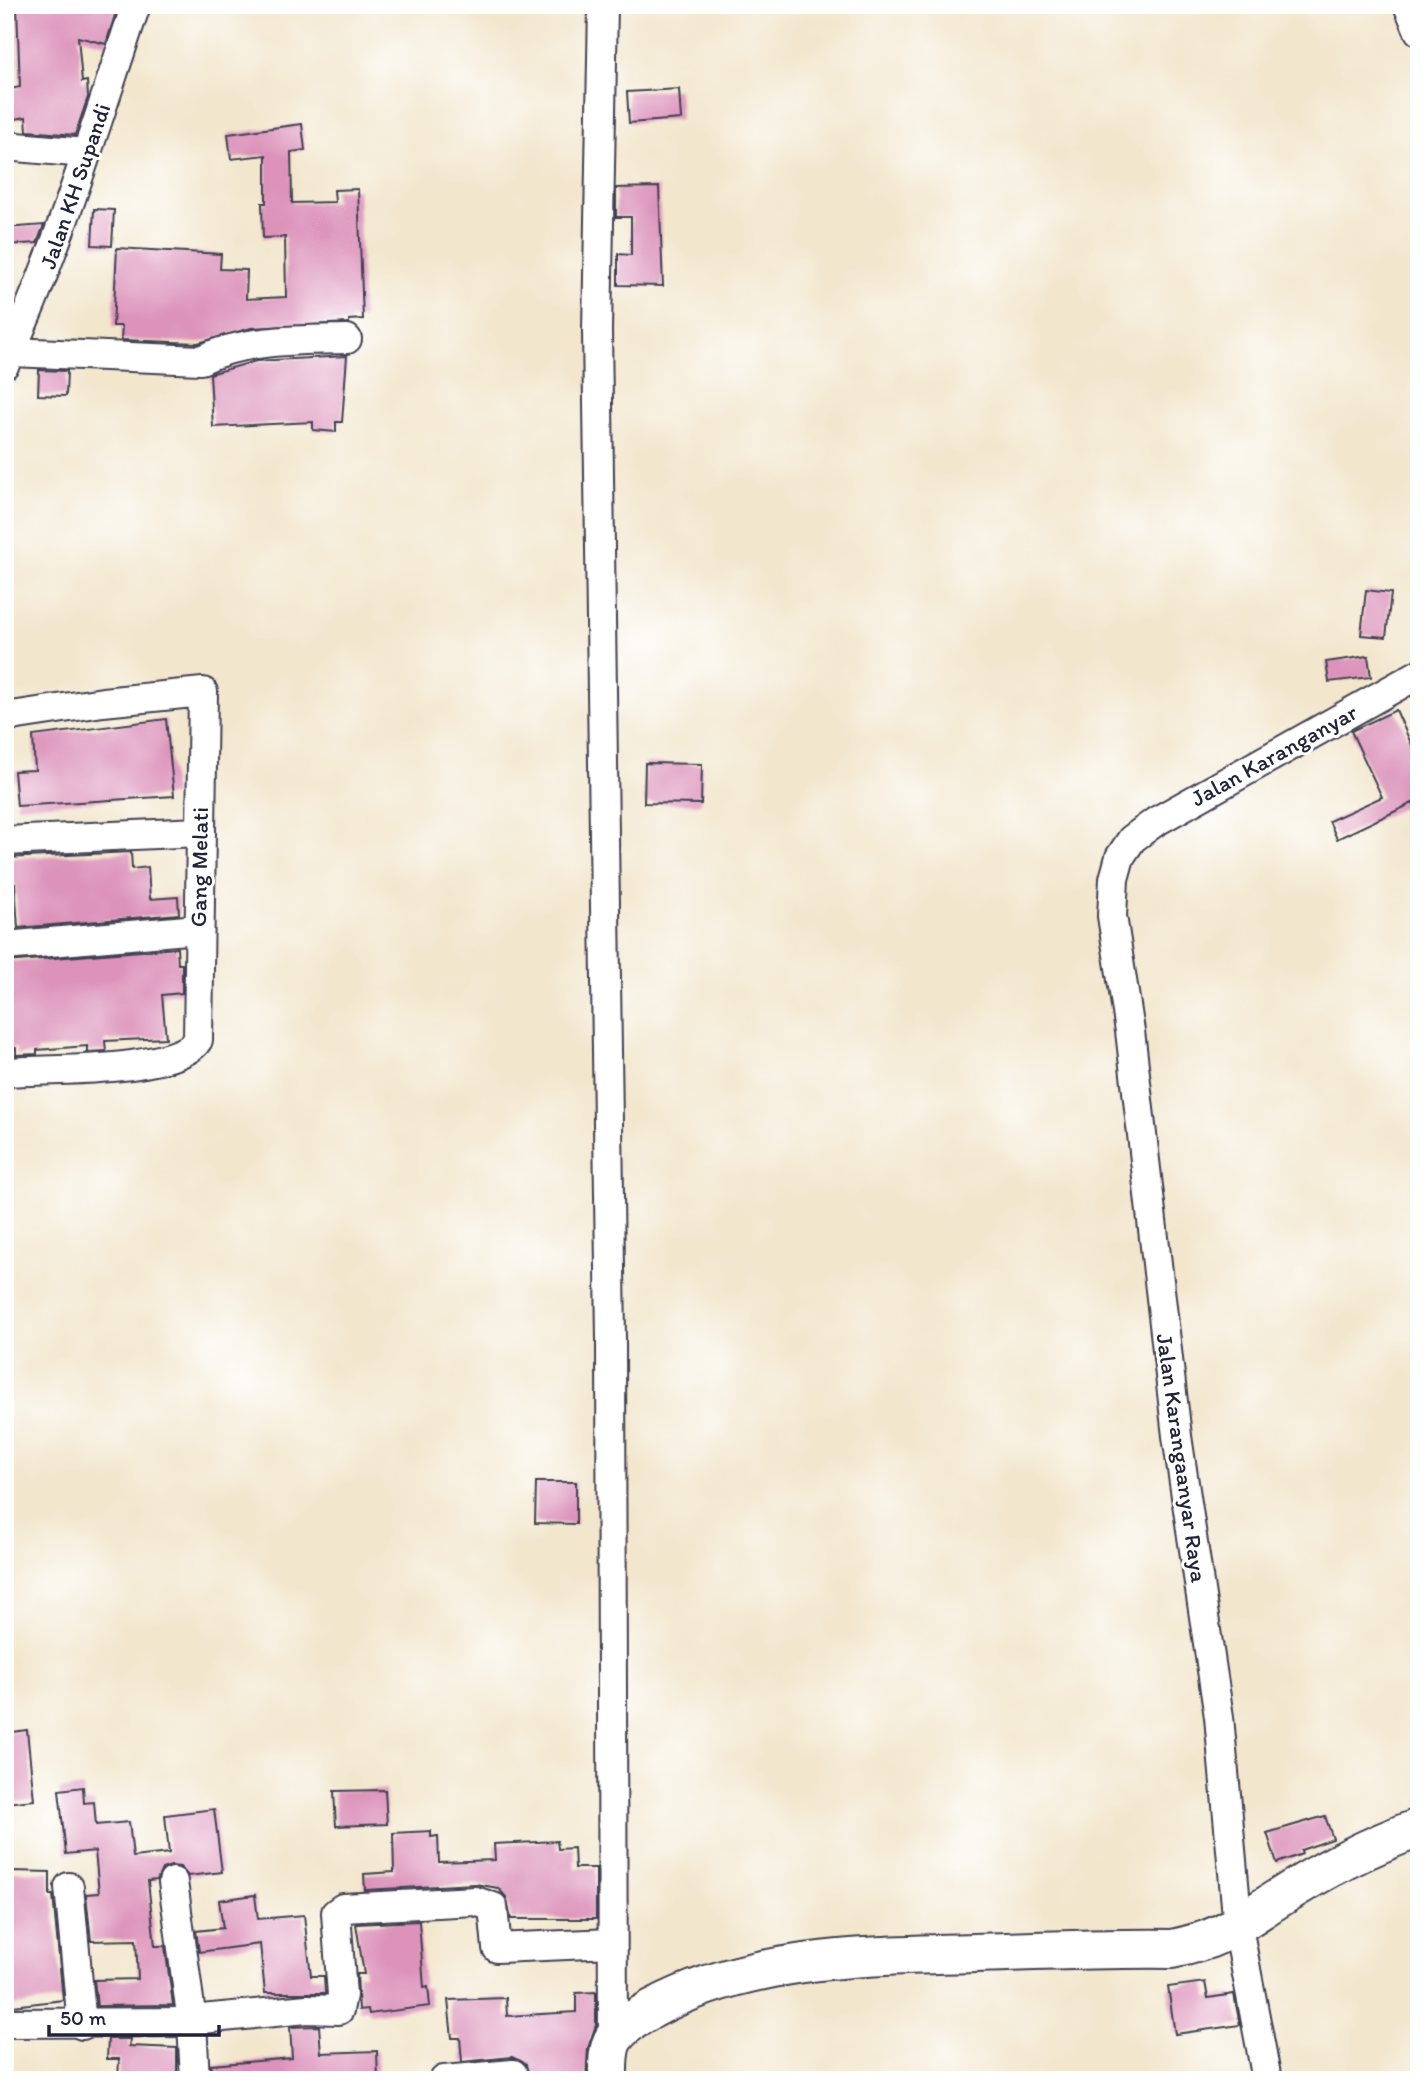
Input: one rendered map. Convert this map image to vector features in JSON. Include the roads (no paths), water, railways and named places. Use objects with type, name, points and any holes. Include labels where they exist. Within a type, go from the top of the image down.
[{"type":"main road","points":[[608,2080],[612,2040],[634,2019],[702,1986],[769,1968],[815,1961],[929,1955],[1172,1949],[1203,1943],[1238,1927],[1274,1901],[1379,1842],[1419,1828]]},
{"type":"street","name":"Jalan KH Supandi","points":[[8,358],[44,277],[136,5]]},
{"type":"street","points":[[603,5],[597,331],[611,1339],[612,2040]]},
{"type":"street","points":[[1408,5],[1419,31]]},
{"type":"street","points":[[5,146],[86,153]]},
{"type":"street","points":[[8,358],[201,360],[237,349],[347,339]]},
{"type":"street","name":"Jalan Karanganyar","points":[[1132,839],[1155,822],[1419,674]]},
{"type":"street","name":"Gang Melati","points":[[5,717],[103,702],[203,692],[199,832],[199,1030],[192,1049],[158,1062],[5,1072]]},
{"type":"street","points":[[5,841],[199,832]]},
{"type":"street","name":"Jalan Karangaanyar Raya","points":[[1132,839],[1121,857],[1114,878],[1112,916],[1130,1031],[1177,1436],[1219,1717],[1238,1927],[1267,2080]]},
{"type":"street","points":[[5,946],[198,929]]},
{"type":"street","points":[[173,1882],[192,2021],[195,2080]]},
{"type":"street","points":[[69,1886],[82,2025]]},
{"type":"street","points":[[5,2023],[82,2025],[192,2021],[307,2009],[339,2010],[342,1995],[336,1913],[343,1908],[475,1901],[493,1907],[497,1948],[612,1943]]},
{"type":"street","points":[[444,2080],[513,2074]]}]
